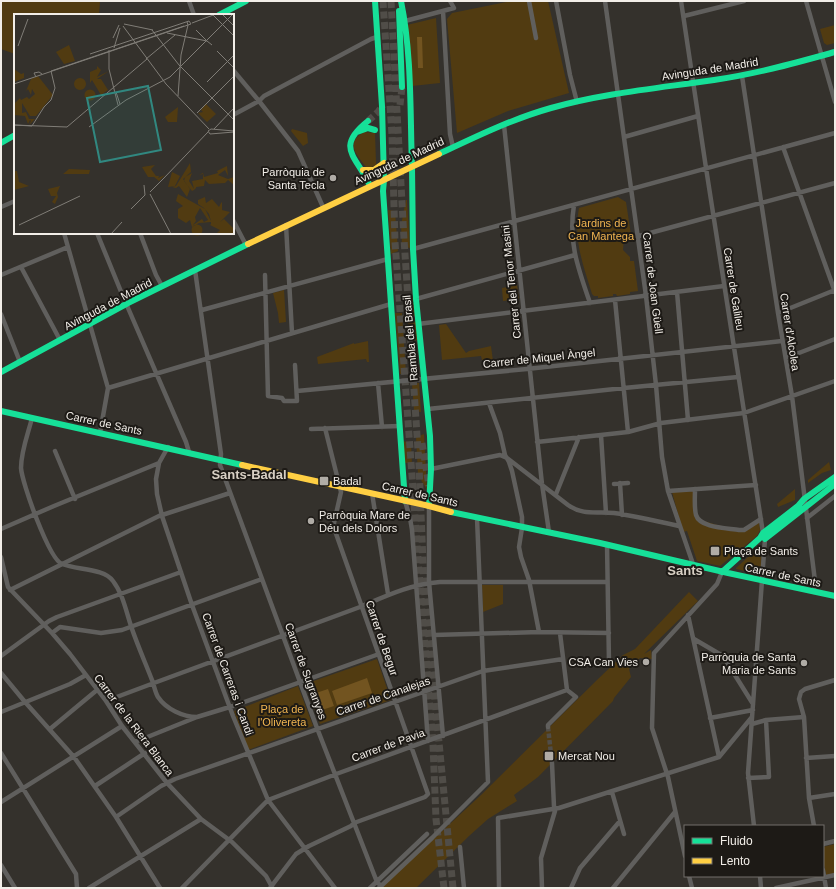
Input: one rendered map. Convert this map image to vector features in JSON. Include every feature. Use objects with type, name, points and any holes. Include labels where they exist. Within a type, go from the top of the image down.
[{"type":"street","points":[[189,1],[194,14]]},
{"type":"street","points":[[221,14],[246,1]]},
{"type":"street","name":"Rambla del Brasil","points":[[375,1],[382,106],[384,163],[383,191],[405,501]]},
{"type":"street","points":[[400,1],[402,87]]},
{"type":"street","name":"Rambla del Brasil","points":[[400,1],[405,21],[410,76],[416,299],[428,409],[431,469],[429,506]]},
{"type":"street","points":[[405,21],[454,8],[450,1]]},
{"type":"street","points":[[529,1],[536,38]]},
{"type":"street","points":[[556,1],[570,75],[577,102]]},
{"type":"street","name":"Carrer de Joan Güell","points":[[606,1],[639,236],[653,354],[662,457],[668,491],[693,564]]},
{"type":"street","name":"Carrer de Galileu","points":[[681,1],[738,377],[764,536],[748,778],[754,825]]},
{"type":"street","points":[[684,16],[744,1]]},
{"type":"street","points":[[806,1],[835,102]]},
{"type":"street","points":[[443,11],[450,134],[453,147]]},
{"type":"street","points":[[234,114],[259,101],[264,96],[330,60],[372,38],[377,37]]},
{"type":"street","name":"Avinguda de Madrid","points":[[1,372],[127,304],[286,225],[453,147],[504,125],[551,108],[577,102],[694,82],[742,76],[835,52]]},
{"type":"street","points":[[234,71],[298,151],[323,207]]},
{"type":"street","name":"Carrer d'Alcolea","points":[[742,76],[782,341],[792,396],[815,581],[814,592]]},
{"type":"street","points":[[624,137],[698,116]]},
{"type":"street","points":[[368,121],[362,124],[351,138],[350,148],[354,159],[368,178],[370,186]]},
{"type":"street","name":"Carrer del Tenor Masini","points":[[504,125],[532,397],[549,532]]},
{"type":"street","points":[[354,134],[364,129],[375,130]]},
{"type":"street","points":[[414,249],[835,133]]},
{"type":"street","points":[[1,143],[14,136]]},
{"type":"street","points":[[778,313],[835,291],[783,147]]},
{"type":"street","points":[[363,170],[374,170],[379,168],[384,163]]},
{"type":"street","points":[[639,236],[835,183]]},
{"type":"street","points":[[1,207],[14,201]]},
{"type":"street","points":[[574,205],[571,233],[575,255],[590,303]]},
{"type":"street","points":[[234,222],[246,245]]},
{"type":"street","points":[[286,225],[292,332]]},
{"type":"street","points":[[64,234],[108,388],[100,433]]},
{"type":"street","points":[[97,234],[158,373],[189,452]]},
{"type":"street","points":[[140,234],[156,275],[162,286]]},
{"type":"street","points":[[1,275],[68,247]]},
{"type":"street","points":[[416,299],[575,255]]},
{"type":"street","points":[[202,310],[290,285],[388,260]]},
{"type":"street","points":[[21,267],[60,340]]},
{"type":"street","name":"Carrer de Sugranyes","points":[[195,270],[202,310],[221,459],[220,465],[317,728],[380,887]]},
{"type":"street","points":[[265,276],[268,396],[282,398],[284,401],[297,401],[295,365]]},
{"type":"street","points":[[418,324],[724,286]]},
{"type":"street","points":[[677,292],[688,420]]},
{"type":"street","points":[[616,300],[628,432]]},
{"type":"street","points":[[108,388],[292,332],[391,304]]},
{"type":"street","points":[[1,314],[20,362]]},
{"type":"street","points":[[786,358],[835,339]]},
{"type":"street","name":"Carrer de Miquel Àngel","points":[[297,391],[529,369],[653,354],[782,341]]},
{"type":"street","points":[[428,409],[532,397],[738,377]]},
{"type":"street","points":[[537,442],[628,432],[659,423],[744,413],[835,381]]},
{"type":"street","points":[[378,383],[382,427]]},
{"type":"street","points":[[489,403],[512,471],[522,517],[520,546],[521,556],[530,582],[539,632]]},
{"type":"street","name":"Carrer de Sants","points":[[1,411],[168,447],[476,518],[607,544],[722,572],[835,596]]},
{"type":"street","points":[[32,418],[21,467],[23,480],[35,514],[55,558],[62,564],[107,575],[113,580],[120,594],[131,627],[154,683],[157,696],[167,706],[180,713],[197,717]]},
{"type":"street","points":[[311,428],[400,426]]},
{"type":"street","name":"Carrer de Begur","points":[[325,428],[341,492],[334,526],[410,747],[428,794],[425,797],[354,823]]},
{"type":"street","points":[[601,435],[606,513]]},
{"type":"street","points":[[556,494],[579,437]]},
{"type":"street","name":"Carrer de Carreras i Candi","points":[[168,447],[159,463],[156,478],[157,494],[162,516],[192,605],[230,707],[268,800],[335,888]]},
{"type":"street","points":[[56,451],[75,499]]},
{"type":"street","points":[[431,469],[500,455],[507,458],[556,494],[568,505],[577,510],[590,513],[622,515],[679,526]]},
{"type":"street","points":[[1,529],[159,463]]},
{"type":"street","points":[[764,536],[804,499],[835,477]]},
{"type":"street","points":[[620,483],[622,515]]},
{"type":"street","points":[[614,484],[628,483]]},
{"type":"street","points":[[684,852],[667,774],[652,728],[654,653],[717,584],[721,578],[722,572],[760,538],[835,484]]},
{"type":"street","points":[[668,491],[756,485]]},
{"type":"street","points":[[695,489],[696,514],[699,520],[704,524],[744,530],[761,519]]},
{"type":"street","points":[[10,590],[162,516],[230,493]]},
{"type":"street","points":[[372,493],[388,594]]},
{"type":"street","points":[[807,518],[835,496]]},
{"type":"street","points":[[405,501],[410,518],[428,740]]},
{"type":"street","points":[[429,506],[429,582],[443,736]]},
{"type":"street","points":[[380,887],[437,834],[488,782],[476,518]]},
{"type":"street","points":[[607,544],[609,663]]},
{"type":"street","name":"Carrer de la Riera Blanca","points":[[1,558],[6,582],[10,590],[52,633],[167,783],[201,819],[230,840],[266,876],[272,887]]},
{"type":"street","points":[[1,656],[57,617],[181,572]]},
{"type":"street","points":[[52,633],[60,628],[111,633],[262,579]]},
{"type":"street","points":[[106,702],[362,606],[388,594],[429,582],[607,582]]},
{"type":"street","points":[[688,615],[718,757]]},
{"type":"street","points":[[434,634],[539,632],[609,633]]},
{"type":"street","points":[[548,727],[548,725],[576,697],[567,690],[560,633]]},
{"type":"street","points":[[694,639],[723,656],[746,691],[753,708],[710,718]]},
{"type":"street","points":[[135,742],[197,717],[230,707],[379,654]]},
{"type":"street","name":"Carrer de Canalejas","points":[[116,817],[167,783],[317,728],[483,671],[563,659]]},
{"type":"street","points":[[1,673],[74,757],[116,817],[160,888]]},
{"type":"street","points":[[1,712],[86,676]]},
{"type":"street","points":[[814,825],[809,798],[804,717],[799,695],[805,689],[835,680]]},
{"type":"street","points":[[50,729],[97,690]]},
{"type":"street","name":"Carrer de Pavia","points":[[182,888],[268,800],[567,690]]},
{"type":"street","points":[[499,888],[498,818],[554,809],[612,792],[718,757],[752,717]]},
{"type":"street","points":[[752,724],[766,720],[804,717]]},
{"type":"street","points":[[748,778],[769,777],[766,720]]},
{"type":"street","points":[[1,802],[122,726]]},
{"type":"street","points":[[1,753],[76,874],[77,888]]},
{"type":"street","points":[[95,786],[144,753]]},
{"type":"street","points":[[806,758],[835,756]]},
{"type":"street","points":[[542,888],[541,858],[555,811],[552,763]]},
{"type":"street","points":[[612,792],[624,834]]},
{"type":"street","points":[[809,798],[835,794]]},
{"type":"street","points":[[613,888],[675,812]]},
{"type":"street","points":[[89,888],[201,819]]},
{"type":"street","points":[[570,888],[580,868],[620,821]]},
{"type":"street","points":[[272,887],[296,854],[351,826],[354,823]]},
{"type":"street","points":[[370,888],[427,834]]},
{"type":"street","points":[[824,844],[835,841]]},
{"type":"street","points":[[460,847],[464,888]]},
{"type":"street","points":[[1,865],[15,888]]},
{"type":"street","points":[[776,888],[835,875]]},
{"type":"street","points":[[690,877],[692,888]]},
{"type":"street","points":[[760,877],[761,888]]},
{"type":"street","points":[[824,877],[826,888]]},
{"type":"green space","points":[[1,1],[100,1],[99,14],[14,14],[14,54],[1,49]]},
{"type":"green space","points":[[511,1],[548,1],[569,93],[508,111],[457,133],[447,19],[452,13]]},
{"type":"green space","points":[[436,18],[440,83],[412,86],[407,25]]},
{"type":"green space","points":[[835,25],[835,43],[827,45],[824,43],[820,29]]},
{"type":"green space","points":[[292,129],[307,133],[308,143],[303,146],[291,131]]},
{"type":"green space","points":[[364,132],[375,133],[376,165],[369,168],[362,162],[354,149],[355,140]]},
{"type":"green space","name":"Jardins de Can Mantega","points":[[618,197],[626,202],[631,235],[624,238],[623,250],[630,257],[630,261],[634,261],[638,291],[630,292],[630,294],[617,296],[616,294],[613,294],[613,296],[598,298],[598,296],[594,296],[592,294],[582,262],[577,231],[579,208]]},
{"type":"green space","points":[[406,200],[410,248],[402,246],[401,225]]},
{"type":"green space","points":[[388,210],[395,211],[398,251],[391,254]]},
{"type":"green space","points":[[517,285],[519,299],[503,301],[502,288]]},
{"type":"green space","points":[[284,290],[286,322],[279,323],[273,293]]},
{"type":"green space","points":[[413,297],[415,316],[408,317],[406,300]]},
{"type":"green space","points":[[395,313],[402,313],[406,374],[400,374]]},
{"type":"green space","points":[[416,321],[418,340],[410,341],[408,323]]},
{"type":"green space","points":[[446,324],[466,353],[491,346],[493,361],[489,362],[489,360],[482,360],[481,356],[442,360],[439,325]]},
{"type":"green space","points":[[368,341],[369,362],[367,362],[366,359],[318,364],[317,357],[354,343]]},
{"type":"green space","points":[[412,383],[419,383],[421,412],[414,411]]},
{"type":"green space","points":[[424,434],[427,490],[418,475],[416,437]]},
{"type":"green space","points":[[403,441],[411,443],[412,463],[404,463]]},
{"type":"green space","points":[[829,462],[831,470],[822,473],[808,483],[808,480]]},
{"type":"green space","points":[[795,489],[795,500],[778,507],[777,504]]},
{"type":"green space","name":"Plaça de Sants","points":[[693,491],[697,519],[738,531],[759,521],[760,530],[757,536],[720,566],[697,561],[687,531],[683,532],[672,492]]},
{"type":"green space","name":"Plaça de Sants","points":[[759,547],[762,548],[761,572],[758,574],[736,569],[736,568]]},
{"type":"green space","points":[[482,585],[503,585],[503,604],[483,612]]},
{"type":"green space","points":[[689,592],[698,601],[644,654],[651,650],[652,659],[640,658],[629,669],[631,677],[613,701],[538,777],[514,795],[517,801],[488,819],[416,888],[381,888],[481,795],[623,655],[635,649]]},
{"type":"green space","points":[[377,659],[391,700],[320,724],[305,684]]},
{"type":"green space","name":"Plaça de l'Olivereta","points":[[298,686],[313,726],[248,750],[234,711]]},
{"type":"green space","points":[[835,844],[835,874],[826,875],[824,865],[824,847]]},
{"type":"shaded area","points":[[417,37],[422,37],[423,68],[418,68]]},
{"type":"shaded area","points":[[367,678],[372,693],[337,705],[332,691]]},
{"type":"shaded area","points":[[328,689],[334,706],[319,711],[313,694]]},
{"type":"tunnel","points":[[383,1],[392,135],[395,242],[433,745],[436,819],[444,888]]},
{"type":"tunnel","points":[[391,1],[404,239],[419,465],[424,586],[453,888]]},
{"type":"tunnel","points":[[400,105],[402,87]]},
{"type":"tunnel","points":[[368,121],[383,105]]},
{"type":"tunnel","points":[[422,443],[429,486]]},
{"type":"tunnel","points":[[548,727],[552,763]]},
{"type":"traffic: fast","points":[[221,14],[246,1]]},
{"type":"traffic: fast","points":[[375,1],[382,106],[384,180]]},
{"type":"traffic: fast","points":[[401,1],[405,21],[409,63],[412,167]]},
{"type":"traffic: fast","points":[[399,11],[402,87]]},
{"type":"traffic: fast","points":[[439,154],[508,123],[551,108],[591,98],[745,75],[835,52]]},
{"type":"traffic: fast","points":[[368,121],[352,138],[350,146],[351,152],[370,186]]},
{"type":"traffic: fast","points":[[357,132],[368,128],[375,130]]},
{"type":"traffic: fast","points":[[1,143],[14,136]]},
{"type":"traffic: fast","points":[[412,167],[413,249],[416,299],[430,436],[431,469],[429,506]]},
{"type":"traffic: fast","points":[[384,180],[383,191],[405,501]]},
{"type":"traffic: fast","points":[[1,372],[128,303],[248,244]]},
{"type":"traffic: fast","points":[[1,411],[242,465]]},
{"type":"traffic: fast","points":[[722,572],[760,538],[763,533],[798,506],[804,499],[835,477]]},
{"type":"traffic: fast","points":[[765,539],[835,484]]},
{"type":"traffic: fast","points":[[451,512],[600,543],[835,596]]},
{"type":"traffic: slow","points":[[248,244],[439,154]]},
{"type":"traffic: slow","points":[[363,170],[374,170],[384,163]]},
{"type":"traffic: slow","points":[[242,465],[451,512]]},
{"type":"place","name":"Parròquia de Santa Tecla","points":[[333,178]]},
{"type":"place","name":"Badal","points":[[324,481]]},
{"type":"place","name":"Parròquia Mare de Déu dels Dolors","points":[[311,521]]},
{"type":"place","name":"Plaça de Sants","points":[[715,551]]},
{"type":"place","name":"CSA Can Vies","points":[[646,662]]},
{"type":"place","name":"Parròquia de Santa Maria de Sants","points":[[804,663]]},
{"type":"place","name":"Mercat Nou","points":[[549,756]]},
{"type":"district","name":"Sants-Badal","points":[[249,474]]},
{"type":"district","name":"Sants","points":[[685,570]]}]
